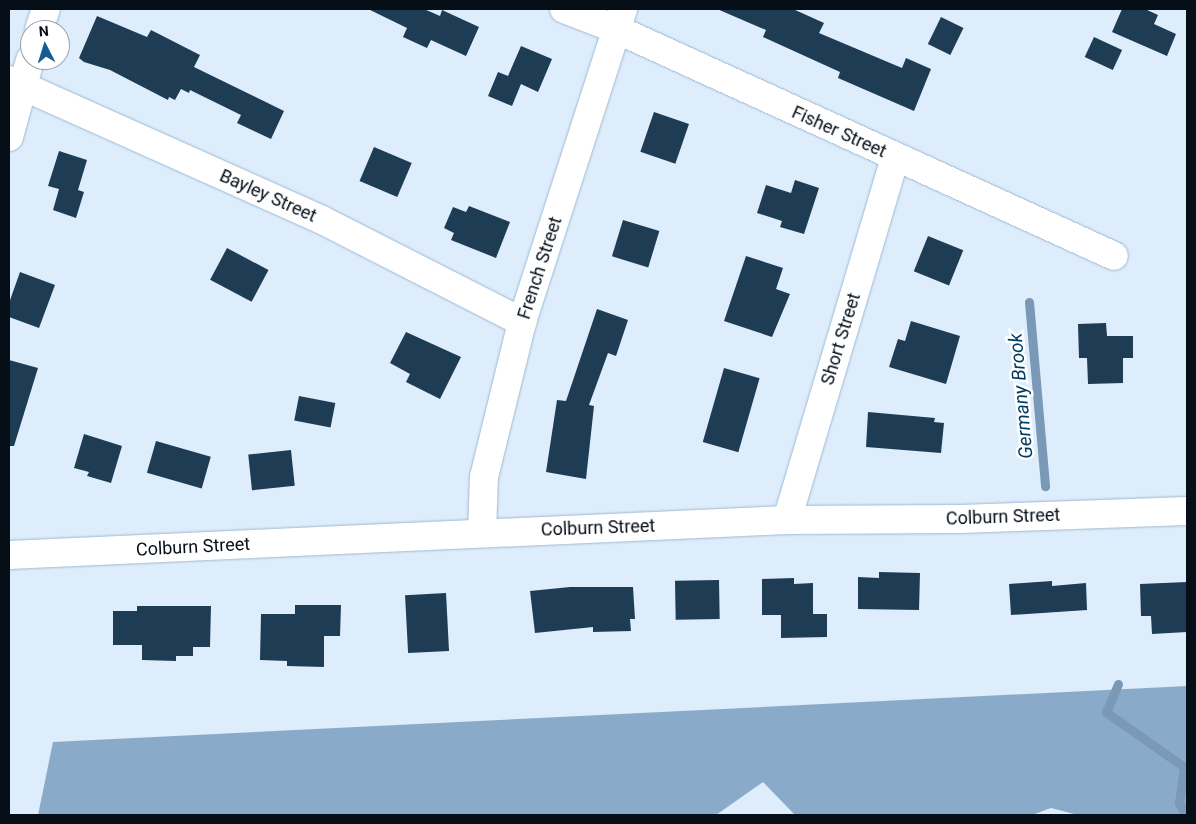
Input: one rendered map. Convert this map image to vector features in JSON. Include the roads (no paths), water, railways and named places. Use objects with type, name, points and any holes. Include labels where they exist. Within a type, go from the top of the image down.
[{"type":"street","name":"Fisher Street","points":[[564,9],[620,19],[895,157],[1114,256]]},
{"type":"street","name":"French Street","points":[[482,533],[484,477],[522,322],[620,19]]},
{"type":"street","name":"Bayley Street","points":[[21,75],[322,220],[522,322]]},
{"type":"street","points":[[9,137],[21,75]]},
{"type":"street","name":"Short Street","points":[[787,520],[895,157]]},
{"type":"street","name":"Colburn Street","points":[[9,555],[787,520],[960,518],[1187,511]]},
{"type":"waterway","name":"Germany Brook","points":[[1029,302],[1045,486]]},
{"type":"waterway","name":"Germany Brook","points":[[1118,684],[1106,712],[1184,767],[1179,803],[1186,815]]}]
